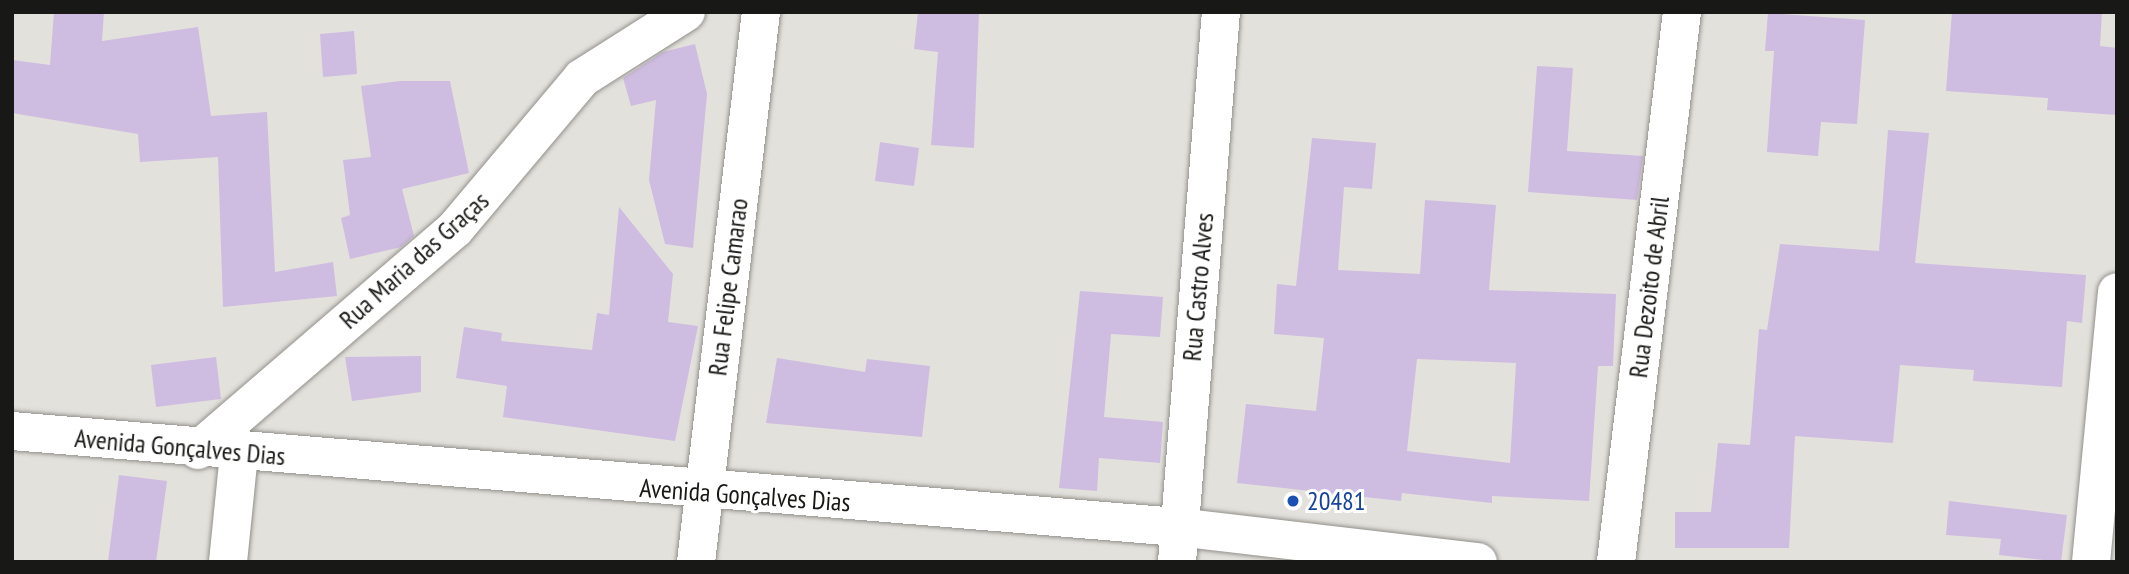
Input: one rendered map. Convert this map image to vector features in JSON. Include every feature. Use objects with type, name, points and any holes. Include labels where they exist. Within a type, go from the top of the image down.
[{"type":"street","name":"Rua Maria das Graças","points":[[198,450],[455,229],[582,78],[686,12]]},
{"type":"street","name":"Rua Felipe Camarao","points":[[696,562],[761,12]]},
{"type":"street","name":"Rua Castro Alves","points":[[1177,545],[1221,12]]},
{"type":"street","name":"Rua Dezoito de Abril","points":[[1616,562],[1682,12]]},
{"type":"street","points":[[2091,562],[2117,292]]},
{"type":"street","name":"Avenida Gonçalves Dias","points":[[12,431],[198,450],[703,492],[1177,545],[1478,562]]},
{"type":"street","points":[[228,562],[239,453]]},
{"type":"building","points":[[54,12],[104,12],[102,41],[198,27],[211,116],[267,112],[275,272],[333,262],[337,296],[223,307],[218,157],[140,162],[138,134],[12,113],[12,60],[50,65]]},
{"type":"building","points":[[918,12],[979,12],[974,148],[931,145],[938,52],[914,49]]},
{"type":"building","points":[[1952,12],[2102,12],[2100,46],[2117,48],[2117,115],[2047,110],[2048,98],[1946,91]]},
{"type":"building","points":[[1768,13],[1865,20],[1857,124],[1821,122],[1818,156],[1767,152],[1774,51],[1765,51]]},
{"type":"building","points":[[354,31],[357,74],[323,77],[320,34]]},
{"type":"building","points":[[695,44],[707,94],[693,248],[665,244],[649,180],[656,100],[631,106],[623,78],[663,52]]},
{"type":"building","points":[[1537,66],[1573,68],[1567,151],[1643,156],[1637,200],[1528,192]]},
{"type":"building","points":[[400,81],[450,81],[469,173],[402,189],[414,236],[401,247],[350,259],[341,218],[350,215],[343,160],[371,157],[361,86]]},
{"type":"building","points":[[1888,130],[1929,133],[1915,263],[2086,275],[2082,323],[2067,321],[2062,387],[1973,381],[1974,370],[1900,365],[1893,443],[1795,436],[1789,548],[1675,548],[1675,512],[1711,512],[1718,443],[1750,445],[1759,329],[1767,330],[1780,244],[1879,251]]},
{"type":"building","points":[[1312,138],[1376,143],[1372,189],[1344,187],[1338,270],[1420,274],[1425,200],[1496,205],[1489,290],[1616,294],[1613,366],[1598,366],[1589,501],[1492,496],[1492,503],[1402,493],[1401,501],[1237,483],[1246,404],[1316,411],[1324,338],[1274,334],[1277,284],[1296,286]],"holes":[[[1417,359],[1516,363],[1510,463],[1407,451]]]},
{"type":"building","points":[[880,142],[919,148],[914,186],[875,181]]},
{"type":"building","points":[[619,207],[673,274],[668,322],[698,326],[675,441],[503,417],[507,386],[456,378],[464,327],[502,333],[501,341],[592,350],[597,313],[609,315]]},
{"type":"building","points":[[1080,291],[1163,297],[1160,337],[1111,334],[1104,417],[1163,422],[1160,463],[1099,458],[1097,491],[1059,488]]},
{"type":"building","points":[[421,356],[421,392],[352,401],[345,357]]},
{"type":"building","points":[[216,357],[221,399],[156,407],[151,365]]},
{"type":"building","points":[[777,358],[865,372],[867,359],[930,366],[922,437],[766,423]]},
{"type":"building","points":[[119,475],[167,481],[156,562],[108,562]]},
{"type":"building","points":[[1949,501],[2067,515],[2061,562],[1999,555],[2001,539],[1946,535]]},
{"type":"place","name":"20481","points":[[1293,501]]}]
